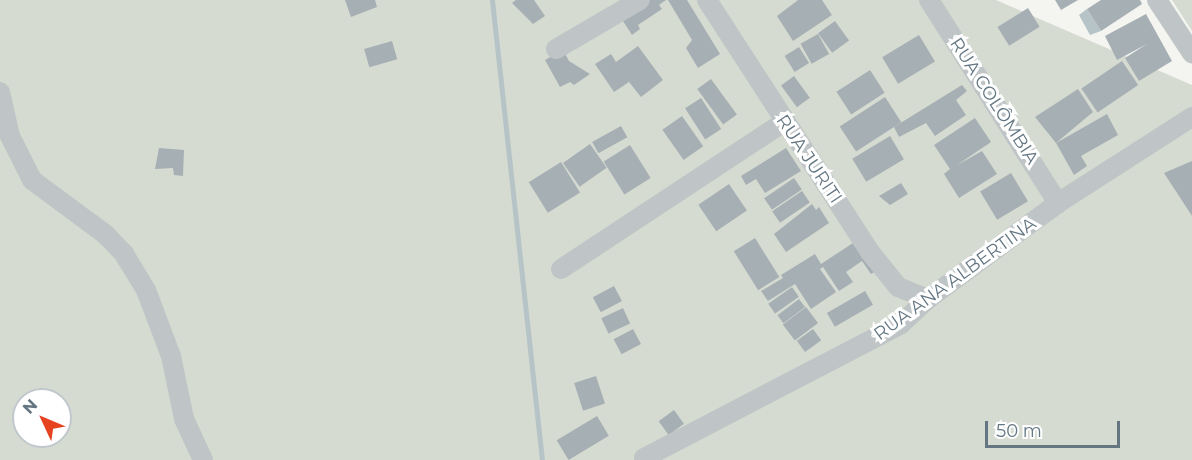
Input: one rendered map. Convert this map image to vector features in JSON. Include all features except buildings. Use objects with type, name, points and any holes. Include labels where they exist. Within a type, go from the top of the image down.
[{"type":"street","points":[[556,49],[640,0]]},
{"type":"street","name":"RUA JURITI","points":[[707,0],[784,122],[898,287],[928,299]]},
{"type":"street","name":"RUA COLÔMBIA","points":[[929,0],[1058,203]]},
{"type":"street","points":[[1157,0],[1192,53]]},
{"type":"street","points":[[0,92],[10,136],[32,180],[105,234],[124,254],[146,290],[171,356],[184,419],[203,460]]},
{"type":"street","name":"RUA ANA ALBERTINA","points":[[644,458],[880,337],[1058,203],[1192,117]]},
{"type":"street","points":[[561,269],[784,122]]},
{"type":"shaded area","points":[[0,0],[996,0],[1192,85],[1192,460],[0,460]]},
{"type":"shaded area","points":[[1172,0],[1192,0],[1192,31]]},
{"type":"shaded area","points":[[1087,9],[1101,31],[1090,35],[1079,15]]},
{"type":"waterway","points":[[492,0],[542,460]]}]
